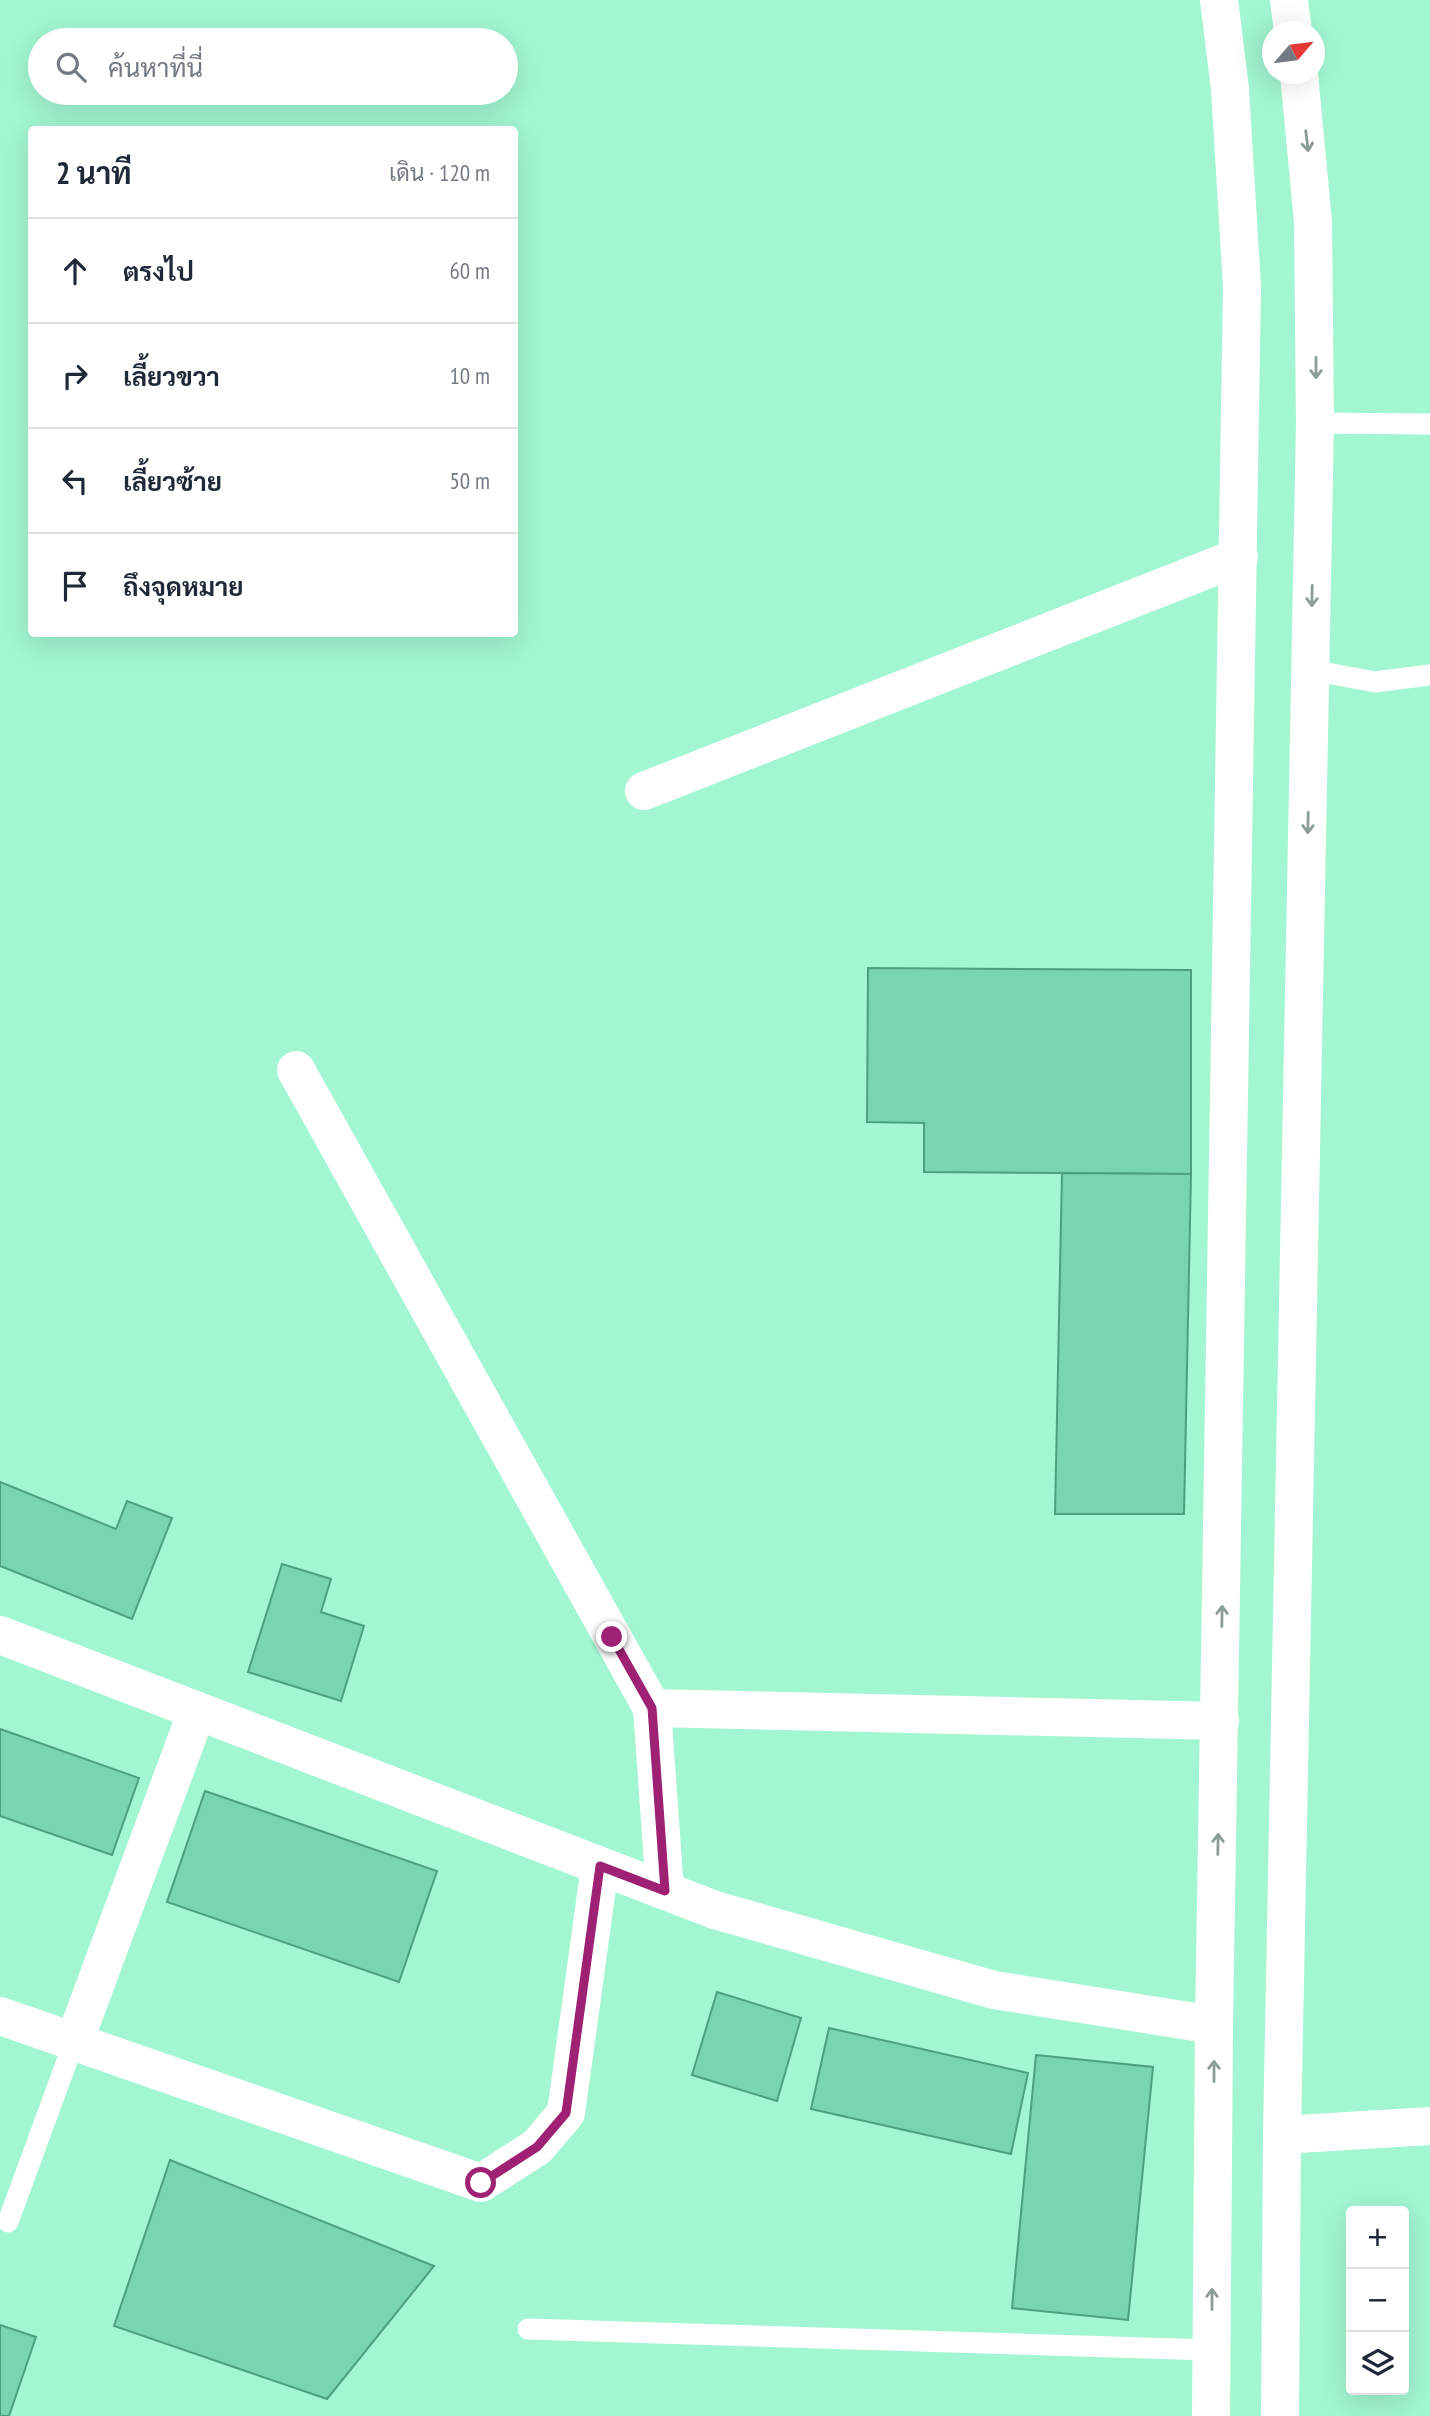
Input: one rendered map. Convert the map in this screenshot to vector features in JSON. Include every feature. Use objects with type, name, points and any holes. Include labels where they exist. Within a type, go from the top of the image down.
[{"type":"main road","points":[[1211,2416],[1214,2025],[1242,274],[1230,89],[1219,0]]},
{"type":"main road","points":[[1289,0],[1292,21]]},
{"type":"main road","points":[[1280,2416],[1282,2136],[1315,423],[1313,222],[1300,84]]},
{"type":"main road","points":[[645,791],[1239,557]]},
{"type":"main road","points":[[296,1070],[652,1708],[665,1891]]},
{"type":"main road","points":[[0,1635],[715,1910],[994,1990],[1214,2025]]},
{"type":"main road","points":[[652,1708],[1220,1721]]},
{"type":"main road","points":[[74,2042],[197,1711]]},
{"type":"main road","points":[[0,2016],[481,2183],[537,2147],[566,2113],[600,1866]]},
{"type":"main road","points":[[1282,2136],[1430,2126]]},
{"type":"lane","points":[[1315,423],[1430,424]]},
{"type":"lane","points":[[1311,670],[1375,682],[1430,675]]},
{"type":"lane","points":[[8,2222],[74,2042]]},
{"type":"lane","points":[[528,2329],[1211,2350]]},
{"type":"building","points":[[868,968],[1191,970],[1191,1174],[924,1172],[924,1123],[867,1122]]},
{"type":"building","points":[[1062,1173],[1191,1174],[1184,1514],[1055,1514]]},
{"type":"building","points":[[0,1482],[116,1529],[127,1501],[172,1518],[132,1619],[0,1566]]},
{"type":"building","points":[[282,1564],[331,1579],[321,1612],[364,1626],[341,1701],[248,1672]]},
{"type":"building","points":[[0,1729],[139,1778],[112,1855],[0,1816]]},
{"type":"building","points":[[205,1791],[437,1871],[399,1982],[167,1902]]},
{"type":"building","points":[[717,1992],[801,2018],[777,2101],[692,2075]]},
{"type":"building","points":[[829,2028],[1028,2073],[1011,2154],[811,2109]]},
{"type":"building","points":[[1036,2055],[1153,2067],[1128,2320],[1012,2308]]},
{"type":"building","points":[[170,2160],[434,2266],[327,2399],[114,2326]]},
{"type":"building","points":[[0,2325],[36,2337],[9,2416],[0,2416]]},
{"type":"route","points":[[481,2183],[537,2147],[566,2113],[600,1866],[665,1891],[652,1708],[612,1637]]}]
